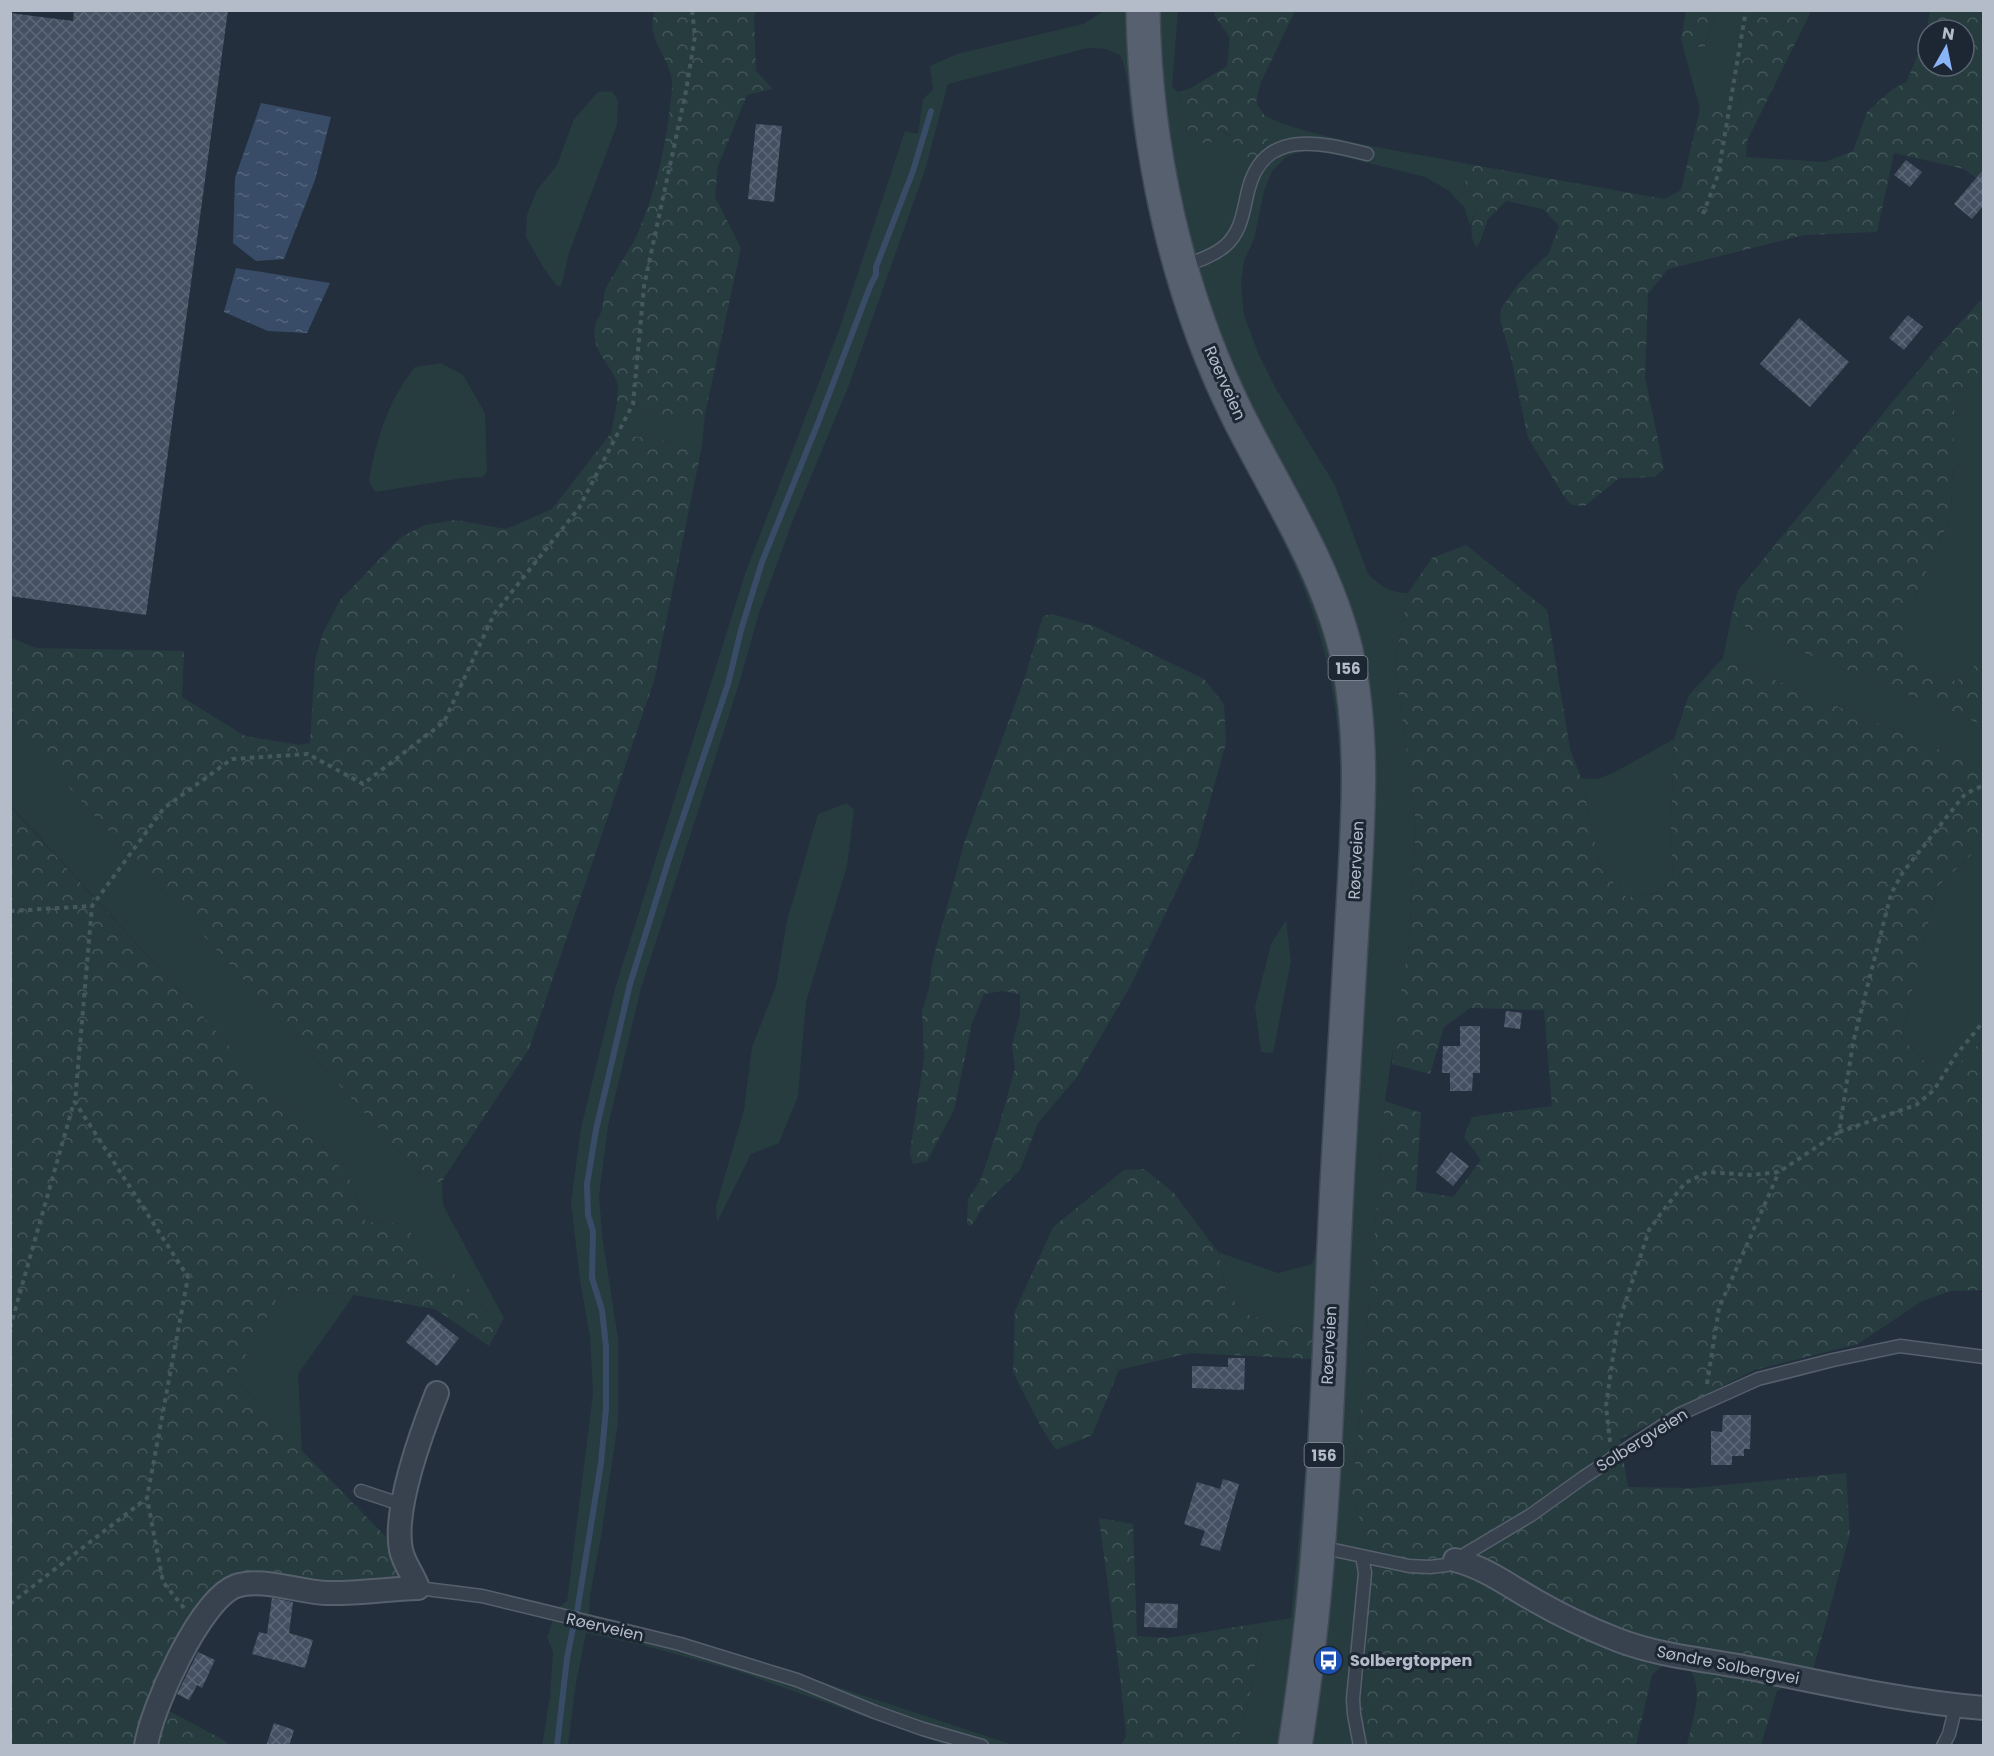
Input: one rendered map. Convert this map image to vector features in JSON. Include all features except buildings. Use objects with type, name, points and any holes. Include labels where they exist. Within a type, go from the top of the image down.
[{"type":"main road","name":"Røerveien","points":[[1143,10],[1147,85],[1156,158],[1194,308],[1237,415],[1290,513],[1331,604],[1345,649],[1354,703],[1359,767],[1358,824],[1319,1547],[1295,1746]]},
{"type":"street","points":[[146,1746],[148,1730],[162,1694],[198,1625],[219,1598],[234,1587],[259,1584],[328,1593],[418,1588],[405,1563],[400,1530],[403,1505],[422,1431],[437,1393]]},
{"type":"street","name":"Søndre Solbergvei","points":[[1455,1560],[1497,1576],[1564,1616],[1629,1643],[1677,1657],[1763,1670],[1852,1689],[1956,1706],[1983,1708]]},
{"type":"lane","points":[[1182,266],[1206,257],[1225,246],[1241,222],[1251,179],[1267,157],[1279,149],[1306,142],[1367,154]]},
{"type":"lane","name":"Solbergveien","points":[[1319,1547],[1420,1568],[1447,1564],[1531,1515],[1680,1414],[1758,1379],[1900,1346],[1983,1357]]},
{"type":"lane","points":[[361,1491],[403,1505]]},
{"type":"lane","points":[[1360,1746],[1353,1714],[1353,1699],[1365,1573],[1362,1556]]},
{"type":"lane","name":"Røerveien","points":[[418,1588],[482,1596],[680,1644],[797,1680],[894,1719],[982,1746]]},
{"type":"lane","points":[[1944,1746],[1956,1706]]},
{"type":"path","points":[[10,1328],[75,1102],[93,906],[164,808],[232,759],[308,754],[363,784],[444,722],[494,614],[579,508],[633,404],[644,286],[686,91],[695,36],[692,10]]},
{"type":"path","points":[[1703,214],[1718,175],[1746,10]]},
{"type":"path","points":[[1839,1132],[1853,1043],[1891,894],[1903,872],[1965,794],[1983,785]]},
{"type":"path","points":[[10,911],[93,906]]},
{"type":"path","points":[[1612,1458],[1606,1406],[1617,1328],[1649,1230],[1685,1182],[1708,1172],[1750,1175],[1779,1172],[1839,1132],[1916,1105],[1934,1090],[1956,1055],[1983,1021]]},
{"type":"path","points":[[75,1102],[188,1277],[147,1498],[163,1582],[198,1625]]},
{"type":"path","points":[[1704,1403],[1719,1308],[1779,1172]]},
{"type":"path","points":[[10,1604],[147,1498]]},
{"type":"green space","points":[[655,11],[756,11],[754,17],[756,71],[773,89],[747,95],[718,166],[715,197],[741,248],[705,414],[654,414],[617,402],[617,382],[598,349],[594,334],[606,289],[637,235],[644,218],[656,181],[664,144],[672,78],[653,31],[652,22]]},
{"type":"green space","points":[[1104,11],[1178,11],[1172,87],[1178,92],[1191,141],[1219,129],[1260,156],[1276,121],[1347,141],[1468,164],[1464,189],[1479,202],[1470,225],[1464,207],[1448,190],[1425,177],[1309,150],[1287,156],[1272,171],[1264,191],[1254,239],[1244,261],[1241,283],[1244,315],[1258,353],[1276,389],[1335,485],[1368,574],[1386,588],[1408,593],[1395,662],[1416,825],[1409,944],[1385,1101],[1352,1494],[1373,1563],[1359,1745],[1237,1745],[1250,1695],[1261,1632],[1254,1624],[1291,1618],[1307,1454],[1314,1331],[1251,1316],[1227,1295],[1218,1252],[1278,1273],[1312,1264],[1317,1248],[1331,1047],[1340,858],[1340,756],[1332,689],[1325,655],[1303,587],[1274,522],[1208,395],[1183,330],[1151,219],[1123,62],[1120,55],[1106,49],[1088,48],[948,84],[925,170],[849,385],[793,520],[759,613],[739,684],[641,988],[608,1126],[599,1196],[603,1242],[618,1338],[618,1422],[590,1596],[589,1616],[613,1619],[738,1654],[1013,1745],[945,1745],[737,1671],[642,1645],[586,1633],[575,1689],[568,1745],[542,1746],[550,1696],[553,1652],[547,1637],[557,1609],[567,1601],[593,1393],[590,1337],[580,1280],[571,1202],[581,1128],[615,989],[745,574],[839,330],[905,131],[918,134],[923,99],[933,90],[930,66],[957,54],[1083,24]]},
{"type":"green space","points":[[1216,11],[1295,11],[1260,84],[1256,103],[1265,116],[1276,121],[1260,156],[1239,158],[1231,136],[1219,129],[1210,144],[1191,141],[1178,92],[1191,88],[1227,66],[1230,38],[1214,15]]},
{"type":"green space","points":[[1686,11],[1716,11],[1704,49],[1681,40]]},
{"type":"green space","points":[[1716,11],[1755,11],[1742,48],[1739,111],[1700,109],[1681,40],[1704,49]]},
{"type":"green space","points":[[1755,11],[1811,11],[1747,141],[1746,157],[1825,162],[1853,151],[1867,112],[1889,92],[1907,81],[1916,59],[1916,78],[1976,78],[1976,18],[1929,18],[1930,11],[1983,11],[1983,183],[1964,169],[1894,153],[1877,232],[1804,235],[1668,269],[1648,294],[1645,377],[1664,469],[1655,477],[1619,478],[1585,506],[1571,505],[1528,438],[1510,353],[1500,320],[1501,309],[1519,283],[1549,253],[1559,226],[1543,209],[1506,201],[1488,219],[1476,247],[1471,230],[1479,202],[1464,189],[1468,164],[1665,199],[1681,190],[1700,109],[1739,110],[1742,48]]},
{"type":"green space","points":[[612,91],[618,101],[617,125],[569,253],[561,287],[556,285],[543,267],[526,237],[527,215],[537,190],[557,165],[574,119],[598,92]]},
{"type":"green space","points":[[1983,298],[1983,378],[1955,393],[1951,517],[1903,623],[1910,655],[1931,677],[1957,681],[1983,658],[1983,725],[1750,631],[1732,614],[1738,590],[1937,348]]},
{"type":"green space","points":[[441,363],[463,375],[485,413],[487,471],[483,477],[375,492],[369,482],[375,452],[384,421],[398,392],[415,367]]},
{"type":"green space","points":[[1983,378],[1983,658],[1957,681],[1931,677],[1910,655],[1903,623],[1951,517],[1955,393]]},
{"type":"green space","points":[[617,402],[654,414],[705,414],[702,446],[611,433]]},
{"type":"green space","points":[[611,433],[702,446],[654,681],[529,1049],[442,1181],[430,1185],[15,728],[11,706],[11,676],[37,648],[184,651],[182,697],[245,736],[300,745],[310,743],[315,660],[323,633],[340,600],[401,537],[425,525],[455,520],[506,529],[552,509]]},
{"type":"green space","points":[[1466,545],[1547,610],[1570,749],[1581,778],[1601,869],[1627,897],[1656,894],[1673,878],[1671,827],[1674,739],[1689,695],[1723,658],[1983,768],[1983,844],[1937,887],[1901,1037],[1942,1080],[1983,1040],[1983,1290],[1951,1291],[1922,1301],[1858,1344],[1754,1370],[1620,1439],[1628,1487],[1694,1488],[1846,1473],[1850,1534],[1813,1670],[1777,1691],[1761,1745],[1687,1745],[1696,1706],[1694,1676],[1689,1668],[1663,1665],[1652,1675],[1636,1745],[1359,1745],[1373,1563],[1352,1494],[1385,1101],[1421,1113],[1416,1191],[1453,1197],[1481,1160],[1464,1137],[1472,1117],[1552,1106],[1544,1010],[1470,1008],[1444,1027],[1430,1074],[1392,1064],[1394,1033],[1409,944],[1416,825],[1395,662],[1408,593],[1432,558]]},
{"type":"green space","points":[[1052,614],[1094,626],[1204,679],[1224,704],[1226,743],[1197,848],[1131,985],[1077,1077],[1038,1123],[1020,1170],[987,1202],[971,1226],[967,1224],[968,1199],[980,1181],[999,1126],[1015,1068],[1012,1046],[1020,1014],[1020,994],[1002,991],[984,994],[972,1023],[954,1110],[927,1161],[913,1164],[910,1152],[924,1058],[922,1011],[929,989],[932,963],[965,840],[1025,677],[1043,616]]},
{"type":"green space","points":[[1732,614],[1750,631],[1983,725],[1983,768],[1723,658]]},
{"type":"green space","points":[[11,638],[37,648],[11,676]]},
{"type":"green space","points":[[10,706],[15,728],[429,1184],[442,1181],[443,1205],[504,1318],[499,1327],[458,1276],[421,1256],[407,1224],[366,1222],[352,1183],[299,1113],[273,1100],[221,1036],[11,806]]},
{"type":"green space","points":[[1674,739],[1671,827],[1673,878],[1656,894],[1627,897],[1601,869],[1581,778],[1597,779],[1613,773]]},
{"type":"green space","points":[[847,803],[854,810],[847,866],[806,1002],[798,1096],[779,1143],[751,1154],[717,1222],[716,1206],[744,1110],[752,1047],[776,986],[787,921],[818,814]]},
{"type":"green space","points":[[10,806],[221,1036],[273,1100],[299,1113],[352,1183],[366,1222],[407,1224],[421,1256],[458,1276],[499,1327],[489,1346],[435,1309],[354,1295],[282,1290],[234,1377],[302,1451],[398,1549],[398,1582],[238,1583],[190,1644],[160,1706],[227,1742],[227,1745],[11,1745]]},
{"type":"green space","points":[[1983,844],[1983,1040],[1942,1080],[1901,1037],[1937,887]]},
{"type":"green space","points":[[1286,920],[1291,961],[1273,1053],[1261,1052],[1255,1007],[1271,944]]},
{"type":"green space","points":[[1144,1169],[1174,1193],[1218,1252],[1227,1295],[1251,1316],[1314,1331],[1313,1359],[1190,1353],[1119,1370],[1092,1435],[1056,1450],[1041,1427],[1013,1372],[1015,1311],[1053,1227],[1124,1170]]},
{"type":"green space","points":[[282,1290],[354,1295],[298,1374],[302,1451],[234,1377]]},
{"type":"green space","points":[[1099,1518],[1133,1524],[1137,1636],[1168,1638],[1254,1624],[1261,1631],[1250,1695],[1237,1745],[1121,1745],[1126,1736]]},
{"type":"water","points":[[261,103],[331,117],[315,180],[284,259],[256,261],[233,243],[235,178]]},
{"type":"water","points":[[236,268],[330,283],[307,333],[268,331],[224,312]]},
{"type":"waterway","points":[[577,1612],[601,1463],[606,1409],[606,1347],[602,1310],[592,1278],[593,1231],[588,1215],[587,1184],[596,1130],[630,984],[728,684],[741,630],[762,562],[876,275],[876,267],[913,171],[931,111]]},
{"type":"waterway","points":[[557,1746],[567,1658],[573,1628]]},
{"type":"place","name":"Solbergtoppen","points":[[1329,1660]]}]
